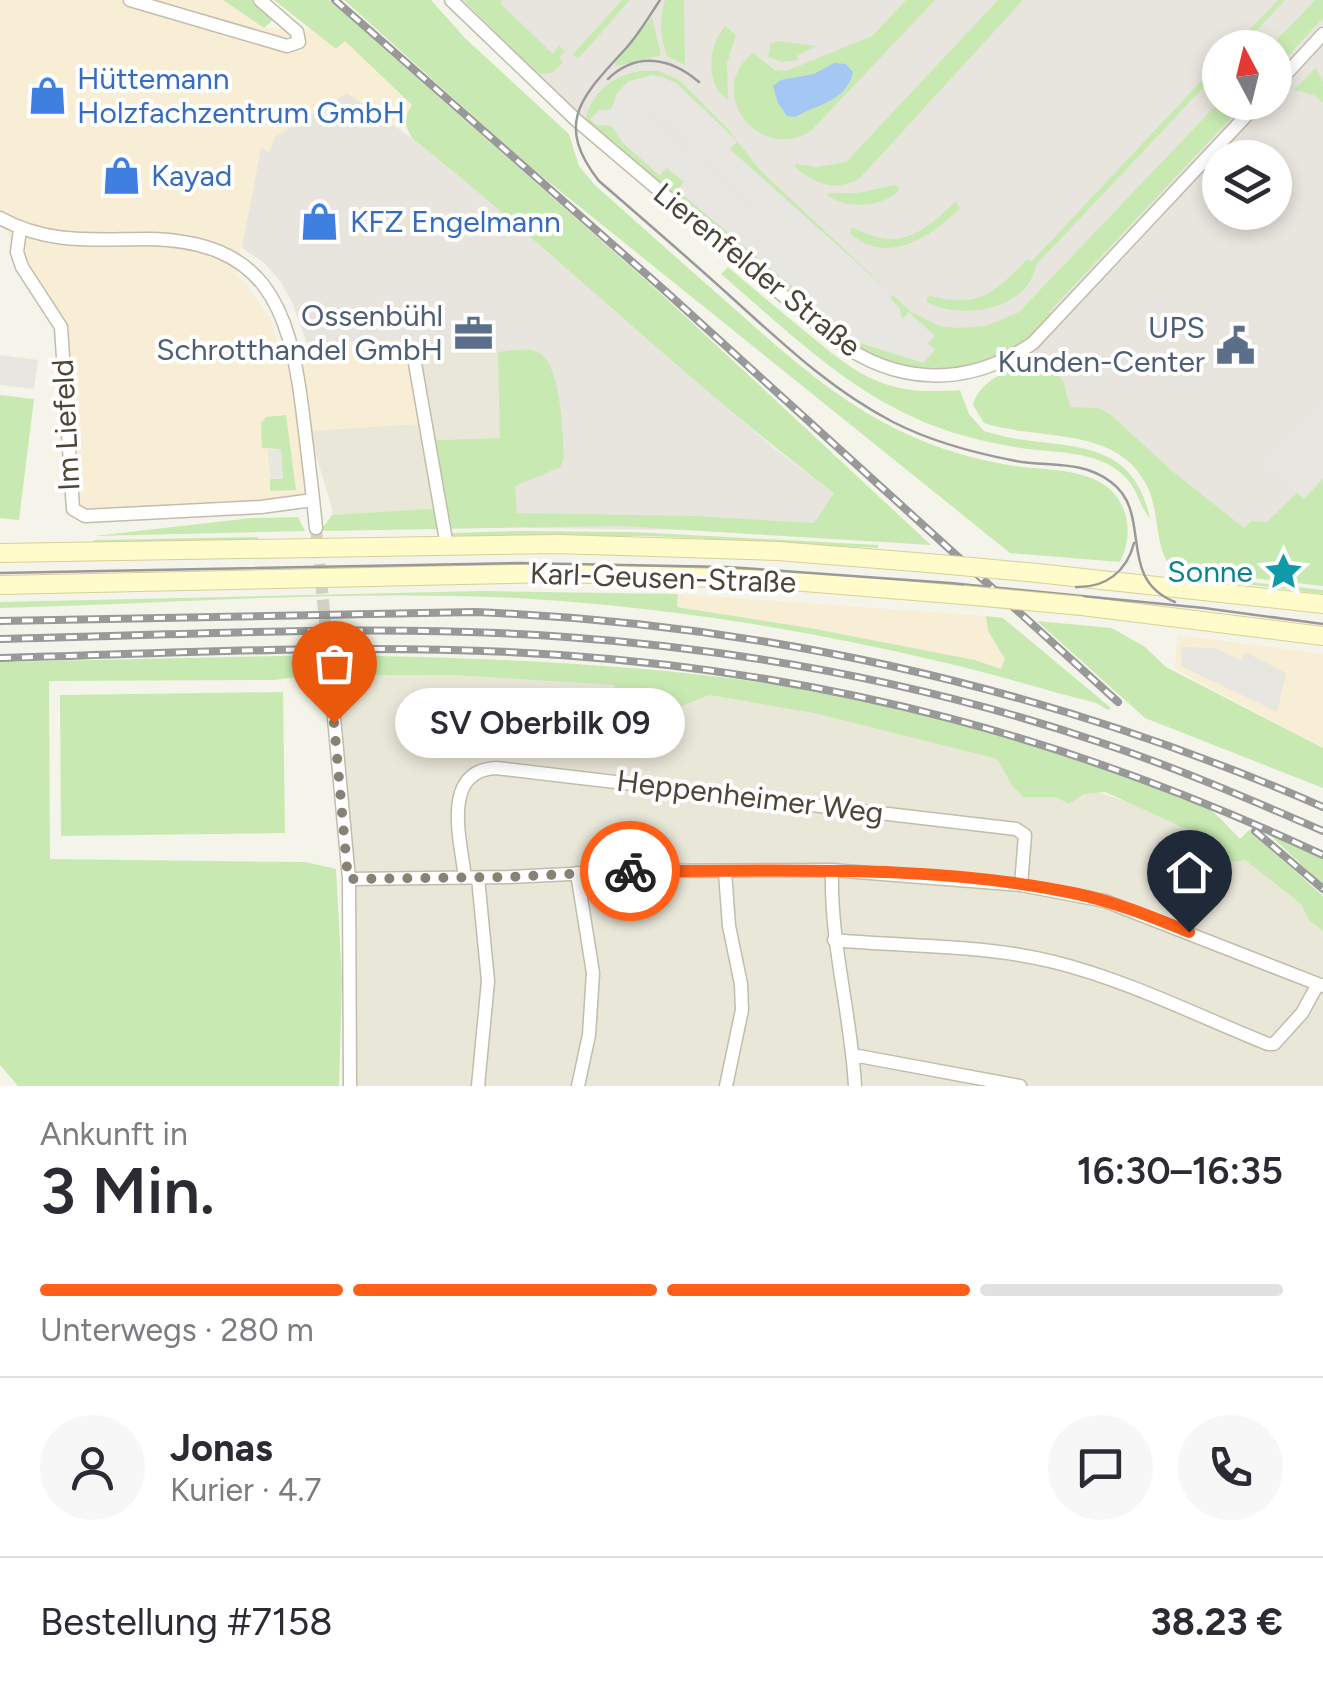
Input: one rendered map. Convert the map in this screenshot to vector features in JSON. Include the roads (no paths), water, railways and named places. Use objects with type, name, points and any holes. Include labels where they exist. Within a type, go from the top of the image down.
[{"type":"main road","name":"Karl-Geusen-Straße","points":[[0,553],[659,546],[928,563],[1323,604]]},
{"type":"main road","name":"Karl-Geusen-Straße","points":[[0,585],[560,572],[780,580],[1082,606],[1323,636]]},
{"type":"street","points":[[130,0],[262,40],[294,46],[299,42],[297,32],[260,0]]},
{"type":"street","name":"Lierenfelder Straße","points":[[451,0],[575,119],[833,338],[866,360],[918,377],[963,375],[1009,358],[1033,343],[1242,120]]},
{"type":"street","points":[[1292,68],[1323,34]]},
{"type":"street","points":[[0,218],[20,229],[62,240],[198,244],[233,259],[254,274],[280,309],[289,331],[316,528]]},
{"type":"street","name":"Im Liefeld","points":[[20,229],[17,252],[22,267],[61,327],[70,501],[79,514],[261,507],[313,500]]},
{"type":"street","points":[[413,352],[447,546]]},
{"type":"street","points":[[328,654],[348,879],[350,1086]]},
{"type":"street","name":"Heppenheimer Weg","points":[[472,878],[458,808],[460,790],[470,776],[496,768],[1016,830],[1025,835],[1021,884]]},
{"type":"street","points":[[348,879],[832,870],[1021,884],[1105,900],[1321,985],[1273,1045],[1053,962],[972,948],[834,940]]},
{"type":"street","points":[[832,870],[834,940],[854,1055],[855,1086]]},
{"type":"street","points":[[725,872],[742,1010],[726,1086]]},
{"type":"street","points":[[578,873],[593,974],[591,1020],[578,1086]]},
{"type":"street","points":[[472,878],[488,981],[478,1086]]},
{"type":"street","points":[[854,1055],[1020,1086]]},
{"type":"water","points":[[834,63],[846,64],[853,72],[845,89],[822,105],[795,117],[787,116],[773,86],[781,80],[814,74]]},
{"type":"tunnel","points":[[316,528],[328,653]]},
{"type":"tram line","points":[[660,0],[580,108],[577,141],[599,181],[788,348],[870,409],[907,429],[953,446],[1016,461],[1077,467],[1111,482],[1124,495],[1131,511],[1146,578],[1157,591],[1175,602]]},
{"type":"tram line","points":[[608,79],[631,64],[654,61],[677,67],[699,82]]},
{"type":"tram line","points":[[1076,587],[1087,587],[1114,576],[1126,562],[1134,543]]},
{"type":"tram line","points":[[0,573],[518,563],[728,567],[950,583],[1323,624]]},
{"type":"railway","points":[[335,0],[663,289],[1118,702]]},
{"type":"railway","points":[[0,621],[475,612],[694,631],[802,648],[1014,697],[1118,729],[1323,807]]},
{"type":"railway","points":[[0,639],[425,631],[566,637],[701,651],[836,673],[1034,721],[1156,762],[1323,831]]},
{"type":"railway","points":[[0,658],[420,649],[560,655],[760,678],[856,696],[1044,746],[1137,777],[1323,855]]},
{"type":"railway","points":[[1255,831],[1323,889]]},
{"type":"place","name":"Hüttemann Holzfachzentrum GmbH","points":[[47,96]]},
{"type":"place","name":"Kayad","points":[[121,176]]},
{"type":"place","name":"KFZ Engelmann","points":[[320,222]]},
{"type":"place","name":"Ossenbühl Schrotthandel GmbH","points":[[473,333]]},
{"type":"place","name":"UPS Kunden-Center","points":[[1235,345]]},
{"type":"place","name":"Sonne","points":[[1283,572]]},
{"type":"place","name":"SV Oberbilk 09","points":[[334,723]]}]
